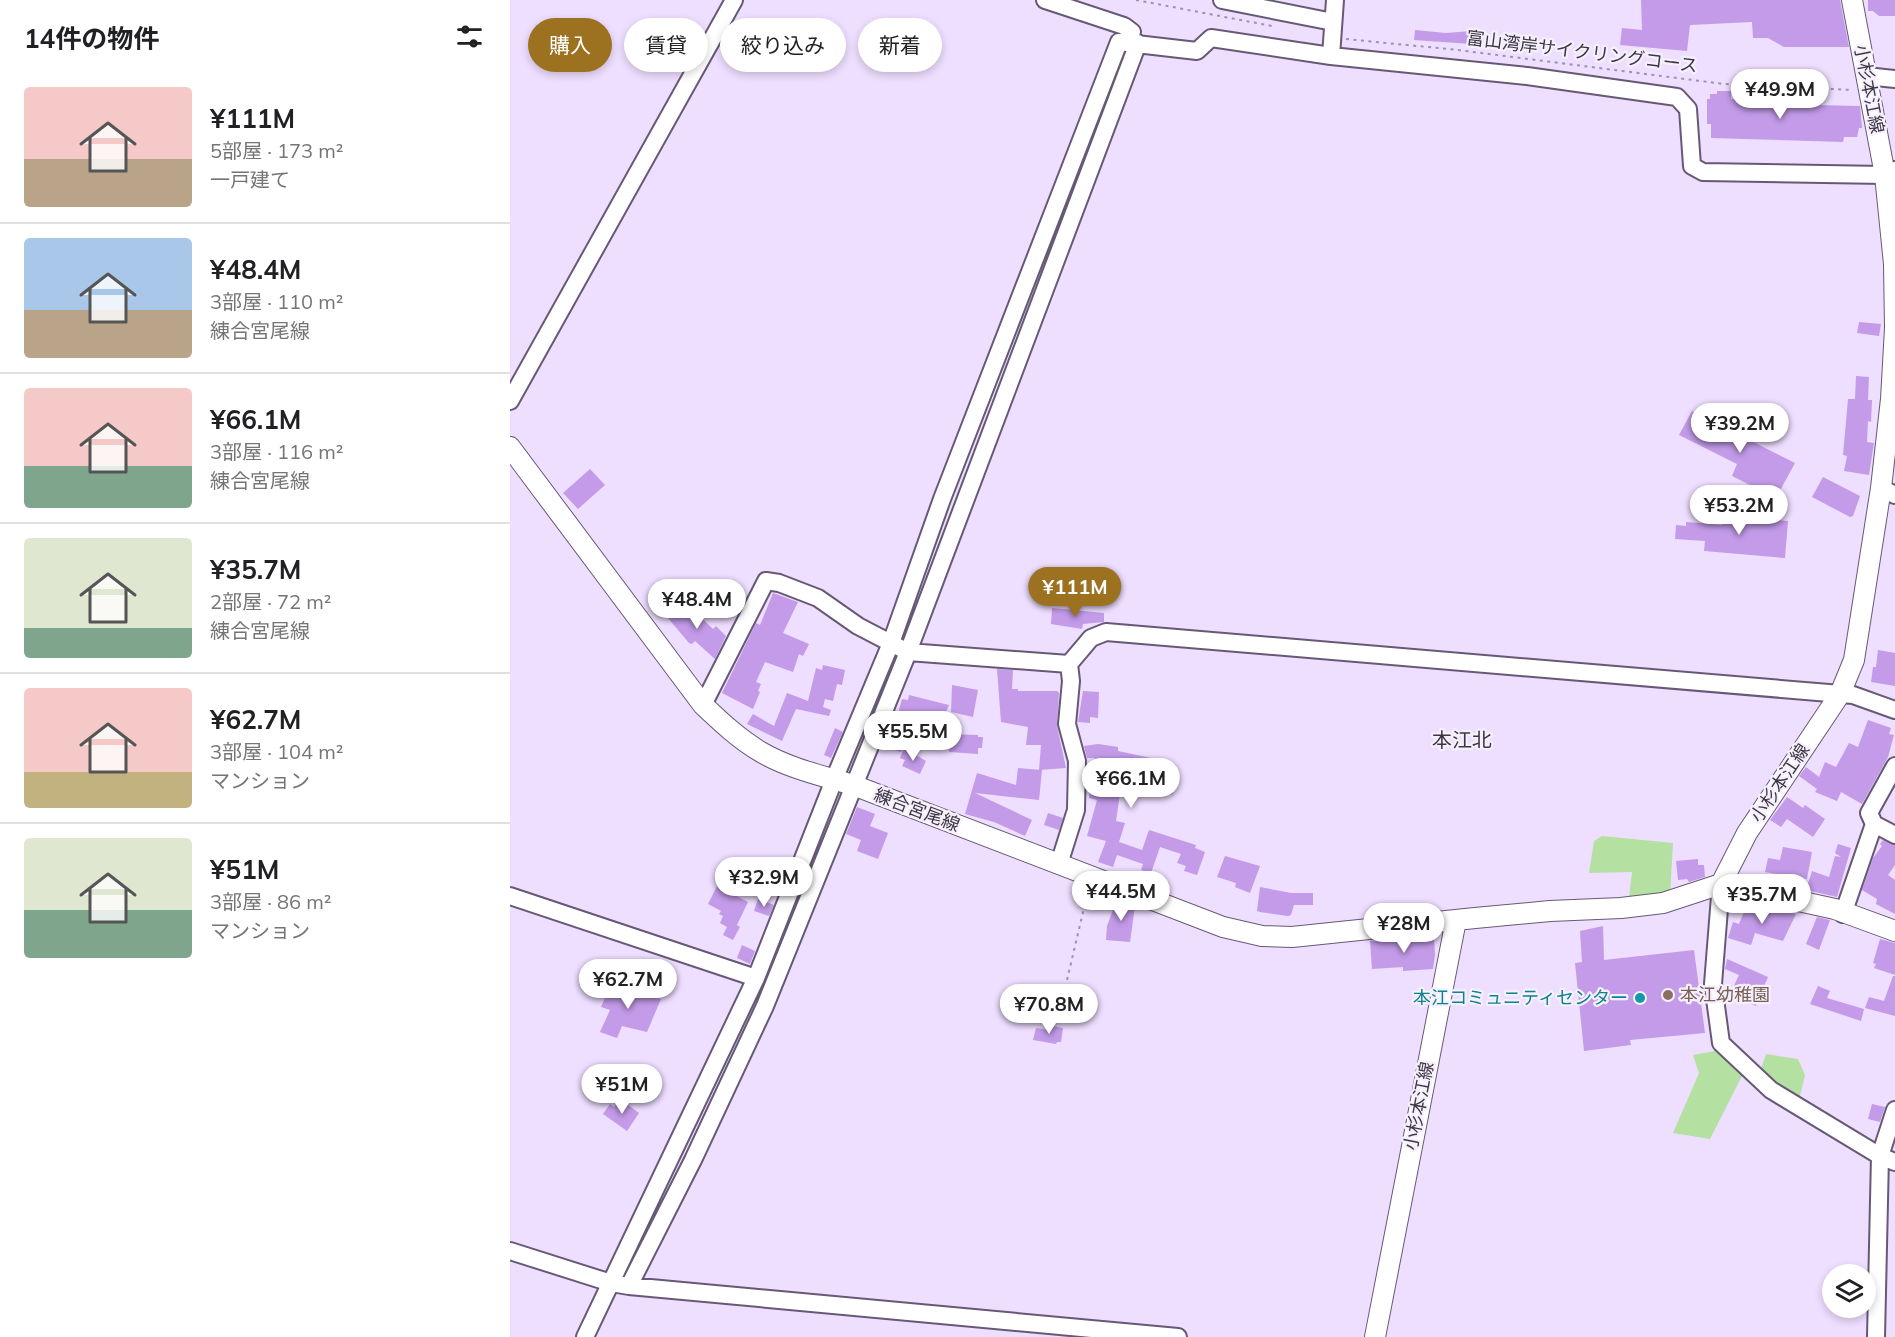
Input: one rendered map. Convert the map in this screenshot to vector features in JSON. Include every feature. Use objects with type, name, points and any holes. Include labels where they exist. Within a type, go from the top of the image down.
[{"type":"main road","name":"小杉本江線","points":[[1721,884],[1747,833],[1840,694],[1854,660],[1888,491],[1895,328],[1890,173],[1862,83],[1852,0]]},
{"type":"main road","name":"練合宮尾線","points":[[510,447],[703,705],[733,734],[763,753],[1223,927],[1263,936],[1292,937],[1456,920]]},
{"type":"main road","points":[[1456,920],[1663,903],[1721,884],[1834,909],[1895,932]]},
{"type":"main road","name":"小杉本江線","points":[[1375,1337],[1456,920]]},
{"type":"street","points":[[510,401],[734,0]]},
{"type":"street","points":[[1045,0],[1124,26],[1135,38]]},
{"type":"street","points":[[1331,56],[1335,0]]},
{"type":"street","points":[[1234,1],[1333,22]]},
{"type":"street","points":[[585,1337],[756,978],[843,782],[909,652],[1135,38]]},
{"type":"street","points":[[629,1286],[693,1160],[765,1006],[942,499],[1119,42],[1135,38],[1197,51],[1211,38],[1331,56],[1527,76],[1677,98],[1688,109],[1692,166],[1703,172],[1890,173]]},
{"type":"street","points":[[1862,83],[1895,79]]},
{"type":"street","points":[[703,705],[766,581],[779,583],[818,598],[858,626],[909,652],[1069,664]]},
{"type":"street","points":[[1059,864],[1076,810],[1077,761],[1067,724],[1071,681],[1069,664],[1091,638],[1106,632],[1853,695],[1895,710]]},
{"type":"street","points":[[1895,766],[1869,813],[1874,824],[1895,836]]},
{"type":"street","points":[[1843,914],[1874,824]]},
{"type":"street","points":[[1721,884],[1713,984],[1721,1043],[1771,1090],[1888,1159]]},
{"type":"street","points":[[510,896],[756,978]]},
{"type":"street","points":[[1876,1337],[1888,1159],[1895,1110]]},
{"type":"street","points":[[510,1251],[611,1283],[629,1286],[1178,1337]]},
{"type":"path","points":[[1136,0],[1279,28]]},
{"type":"path","name":"富山湾岸サイクリングコース","points":[[1339,39],[1458,50],[1724,84],[1862,83]]},
{"type":"path","points":[[1067,980],[1091,877]]},
{"type":"green space","points":[[1602,836],[1673,843],[1670,895],[1629,897],[1632,872],[1589,873],[1594,841]]},
{"type":"green space","points":[[1715,1051],[1743,1074],[1710,1139],[1673,1133],[1699,1073],[1693,1055]]},
{"type":"green space","points":[[1766,1054],[1798,1059],[1805,1075],[1799,1100],[1759,1075]]},
{"type":"building","points":[[1641,0],[1840,0],[1849,47],[1784,47],[1768,38],[1753,38],[1752,22],[1690,25],[1687,51],[1620,45],[1622,28],[1642,30]]},
{"type":"building","points":[[1868,0],[1895,0],[1895,16],[1879,16],[1873,11],[1868,11]]},
{"type":"building","points":[[1415,30],[1446,33],[1472,31],[1471,44],[1414,40]]},
{"type":"building","points":[[1717,91],[1731,91],[1731,99],[1769,100],[1769,104],[1860,106],[1862,128],[1859,128],[1857,137],[1844,137],[1843,142],[1711,138],[1711,124],[1707,124],[1707,99],[1710,99],[1710,94],[1717,94]]},
{"type":"building","points":[[1859,322],[1881,324],[1879,336],[1857,333]]},
{"type":"building","points":[[1856,376],[1869,377],[1868,400],[1872,400],[1867,442],[1874,443],[1869,475],[1844,471],[1847,456],[1843,455],[1848,399],[1855,399]]},
{"type":"building","points":[[1692,411],[1795,463],[1776,498],[1732,476],[1737,464],[1679,435]]},
{"type":"building","points":[[590,469],[605,485],[578,509],[563,493]]},
{"type":"building","points":[[1823,477],[1860,496],[1853,516],[1850,517],[1812,497]]},
{"type":"building","points":[[1728,511],[1749,513],[1748,518],[1788,521],[1785,558],[1704,551],[1705,541],[1675,539],[1676,525],[1686,526],[1686,522],[1722,525],[1723,516],[1728,517]]},
{"type":"building","points":[[773,593],[798,602],[783,633],[809,644],[803,656],[799,654],[793,672],[765,662],[756,682],[761,684],[753,709],[722,693],[756,623],[760,625]]},
{"type":"building","points":[[685,602],[713,629],[716,626],[726,636],[715,659],[695,641],[692,644],[689,643],[667,617]]},
{"type":"building","points":[[1052,608],[1104,613],[1104,622],[1083,624],[1082,629],[1051,624]]},
{"type":"building","points":[[1878,650],[1895,653],[1895,686],[1871,682]]},
{"type":"building","points":[[823,665],[845,670],[842,685],[837,684],[833,701],[825,699],[823,707],[831,710],[829,716],[796,709],[782,741],[747,724],[753,714],[774,726],[787,693],[808,701],[816,668],[822,670]]},
{"type":"building","points":[[997,669],[1013,670],[1012,689],[1057,691],[1059,693],[1057,726],[1066,768],[1039,770],[1041,745],[1026,745],[1028,727],[1001,722]]},
{"type":"building","points":[[952,685],[978,690],[973,717],[951,712]]},
{"type":"building","points":[[1083,691],[1099,692],[1098,718],[1090,717],[1090,723],[1078,722]]},
{"type":"building","points":[[909,695],[949,705],[941,724],[925,723],[921,729],[910,726],[901,752],[881,746],[886,735],[892,735],[902,699],[908,700]]},
{"type":"building","points":[[1868,720],[1891,728],[1889,734],[1894,735],[1888,757],[1862,804],[1841,792],[1837,801],[1815,792],[1817,789],[1799,776],[1806,767],[1819,777],[1825,762],[1836,767],[1849,743],[1858,747]]},
{"type":"building","points":[[835,728],[843,732],[831,758],[824,755]]},
{"type":"building","points":[[950,734],[983,737],[982,748],[978,748],[978,754],[949,752]]},
{"type":"building","points":[[1098,744],[1118,747],[1118,751],[1151,758],[1149,766],[1173,772],[1172,774],[1177,776],[1172,795],[1152,790],[1153,786],[1148,785],[1150,777],[1127,771],[1125,788],[1121,787],[1116,821],[1125,823],[1119,842],[1142,850],[1149,830],[1196,845],[1195,848],[1205,852],[1197,875],[1184,871],[1186,866],[1177,863],[1181,854],[1160,847],[1151,873],[1141,870],[1143,864],[1117,855],[1113,867],[1098,862],[1106,841],[1087,836],[1097,800],[1089,798],[1095,758],[1087,758],[1084,746]]},
{"type":"building","points":[[904,748],[926,761],[920,774],[902,766],[905,760],[900,758]]},
{"type":"building","points":[[1018,768],[1042,770],[1039,800],[975,793],[1032,820],[1025,836],[994,822],[965,814],[977,773],[1016,785]]},
{"type":"building","points":[[1787,797],[1803,808],[1805,805],[1825,819],[1813,837],[1787,819],[1781,827],[1770,820]]},
{"type":"building","points":[[857,807],[875,814],[870,826],[888,833],[878,859],[857,851],[861,840],[846,834]]},
{"type":"building","points":[[1048,813],[1063,818],[1059,830],[1044,825]]},
{"type":"building","points":[[1883,840],[1895,845],[1895,865],[1888,875],[1895,880],[1895,914],[1876,904],[1877,899],[1862,890],[1873,858],[1882,846],[1880,844]]},
{"type":"building","points":[[1838,844],[1851,848],[1837,897],[1806,890],[1812,871],[1829,877],[1835,856],[1841,857],[1835,853]]},
{"type":"building","points":[[1783,847],[1812,852],[1807,879],[1765,872],[1768,858],[1780,860]]},
{"type":"building","points":[[1225,856],[1260,866],[1250,893],[1235,887],[1236,883],[1217,877]]},
{"type":"building","points":[[1698,859],[1698,865],[1704,865],[1705,877],[1689,882],[1687,879],[1678,880],[1676,861]]},
{"type":"building","points":[[717,886],[748,902],[733,940],[723,935],[727,927],[720,923],[723,916],[719,914],[721,911],[708,904]]},
{"type":"building","points":[[1260,887],[1291,893],[1313,893],[1313,905],[1294,905],[1291,915],[1288,916],[1257,911]]},
{"type":"building","points":[[758,899],[774,905],[769,916],[754,911]]},
{"type":"building","points":[[1117,899],[1135,906],[1130,942],[1106,940],[1107,926]]},
{"type":"building","points":[[1767,906],[1796,914],[1783,941],[1755,933],[1751,945],[1728,938],[1733,922],[1739,924],[1746,907],[1764,914]]},
{"type":"building","points":[[1817,917],[1830,920],[1819,950],[1806,944]]},
{"type":"building","name":"本江コミュニティセンター","points":[[1603,926],[1604,960],[1694,950],[1705,1033],[1630,1040],[1631,1045],[1584,1051],[1575,963],[1582,962],[1580,931]]},
{"type":"building","points":[[1434,936],[1433,969],[1403,971],[1403,967],[1372,969],[1370,941]]},
{"type":"building","points":[[1880,939],[1895,943],[1895,975],[1874,968],[1876,964],[1873,963]]},
{"type":"building","points":[[742,945],[755,951],[750,964],[737,958]]},
{"type":"building","points":[[1727,959],[1768,977],[1756,1006],[1730,994],[1739,975],[1725,969]]},
{"type":"building","points":[[1893,976],[1895,976],[1895,1016],[1865,1008],[1869,997],[1884,1001]]},
{"type":"building","points":[[612,982],[661,999],[647,1032],[622,1026],[617,1038],[600,1032],[610,1010],[601,1007]]},
{"type":"building","points":[[1818,986],[1830,991],[1827,998],[1864,1009],[1861,1021],[1810,1004]]},
{"type":"building","points":[[1048,1025],[1063,1028],[1061,1042],[1056,1044],[1033,1040],[1036,1028],[1048,1030]]},
{"type":"building","points":[[620,1099],[639,1113],[627,1131],[603,1114],[610,1104],[614,1107]]},
{"type":"building","points":[[1872,1104],[1885,1107],[1880,1122],[1868,1119]]},
{"type":"place","name":"本江幼稚園","points":[[1668,995]]},
{"type":"place","name":"本江コミュニティセンター","points":[[1640,998]]},
{"type":"district","name":"本江北","points":[[1462,740]]}]
